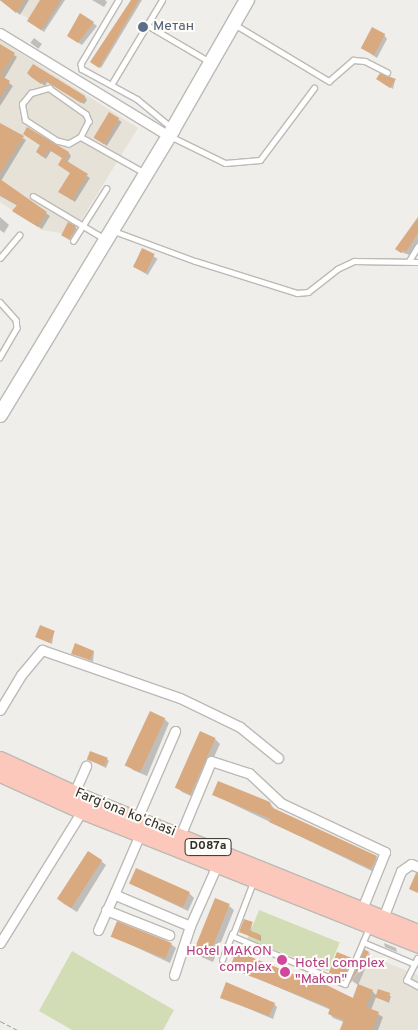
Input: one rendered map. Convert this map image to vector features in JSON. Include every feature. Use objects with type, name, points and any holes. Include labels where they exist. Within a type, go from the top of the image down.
[{"type":"main road","points":[[0,415],[171,132],[247,0]]},
{"type":"main road","name":"Fargʻona koʻchasi","points":[[0,759],[74,793],[362,909],[376,922],[418,945]]},
{"type":"main road","name":"Fargʻona koʻchasi","points":[[0,774],[82,811],[255,880],[376,922],[418,932]]},
{"type":"street","points":[[0,33],[171,132]]},
{"type":"street","points":[[0,710],[21,675],[42,650],[180,698],[240,727],[278,758]]},
{"type":"street","points":[[137,819],[175,731]]},
{"type":"street","points":[[180,836],[211,761],[249,773],[281,803],[385,852],[362,909]]},
{"type":"street","points":[[74,793],[86,766]]},
{"type":"street","points":[[0,943],[82,811]]},
{"type":"street","points":[[98,930],[140,834]]},
{"type":"street","points":[[376,922],[401,872],[410,864],[418,867]]},
{"type":"street","points":[[174,975],[190,926],[217,865]]},
{"type":"street","points":[[115,892],[190,926]]},
{"type":"street","points":[[106,910],[169,935]]},
{"type":"lane","points":[[119,0],[81,64],[82,69],[137,99],[171,132],[225,163],[260,160],[314,88]]},
{"type":"lane","points":[[111,85],[162,0]]},
{"type":"lane","points":[[234,24],[329,81],[354,60],[365,60],[387,72]]},
{"type":"lane","points":[[147,25],[211,63]]},
{"type":"lane","points":[[49,88],[86,114],[89,121],[81,136],[70,144],[58,141],[26,120],[22,104],[31,92],[49,88]]},
{"type":"lane","points":[[81,136],[146,174]]},
{"type":"lane","points":[[73,240],[106,190]]},
{"type":"lane","points":[[33,196],[106,241],[195,261],[297,293],[308,292],[336,269],[354,261],[418,262]]},
{"type":"lane","points":[[0,258],[19,235]]},
{"type":"lane","points":[[409,261],[418,246]]},
{"type":"lane","points":[[0,302],[16,320],[17,328],[0,358]]},
{"type":"lane","points":[[222,960],[255,880]]},
{"type":"lane","points":[[232,934],[345,984],[363,942],[376,922]]},
{"type":"lane","points":[[363,942],[415,964]]},
{"type":"lane","points":[[418,958],[407,980],[418,986]]},
{"type":"path","points":[[0,1021],[18,1030]]},
{"type":"shaded area","points":[[0,0],[62,0],[44,29]]},
{"type":"shaded area","points":[[0,40],[138,128],[72,235],[42,230],[0,202]]},
{"type":"shaded area","points":[[369,956],[418,975],[418,1030],[339,1030]]},
{"type":"green space","points":[[259,910],[340,943],[328,971],[247,939]]},
{"type":"green space","points":[[72,951],[174,1010],[163,1030],[72,1030],[39,1011]]},
{"type":"building","points":[[0,0],[24,0],[16,13]]},
{"type":"building","points":[[40,0],[60,0],[41,30],[27,21]]},
{"type":"building","points":[[131,0],[139,0],[99,68],[90,62]]},
{"type":"building","points":[[80,13],[94,22],[78,43],[67,36]]},
{"type":"building","points":[[372,27],[385,34],[374,55],[361,48]]},
{"type":"building","points":[[0,44],[15,53],[0,75]]},
{"type":"building","points":[[33,64],[85,96],[81,103],[44,80],[41,84],[31,77],[27,73]]},
{"type":"building","points":[[380,73],[396,79],[390,88],[376,79]]},
{"type":"building","points":[[0,75],[10,81],[0,98]]},
{"type":"building","points":[[109,112],[119,118],[104,144],[94,138]]},
{"type":"building","points":[[0,123],[24,136],[0,173]]},
{"type":"building","points":[[27,127],[69,152],[65,160],[48,149],[43,157],[36,152],[40,145],[23,134]]},
{"type":"building","points":[[62,158],[88,174],[72,200],[58,192],[70,173],[58,165]]},
{"type":"building","points":[[0,179],[47,212],[38,227],[12,211],[17,205],[0,195]]},
{"type":"building","points":[[418,217],[418,233],[406,252],[403,250],[401,253],[395,249]]},
{"type":"building","points":[[68,222],[76,226],[69,239],[61,235]]},
{"type":"building","points":[[142,248],[155,254],[146,273],[133,267]]},
{"type":"building","points":[[40,625],[55,631],[50,643],[35,637]]},
{"type":"building","points":[[75,643],[94,651],[90,660],[71,654]]},
{"type":"building","points":[[150,711],[165,718],[140,773],[125,765]]},
{"type":"building","points":[[200,731],[216,738],[190,795],[175,788]]},
{"type":"building","points":[[90,751],[108,758],[105,766],[87,759]]},
{"type":"building","points":[[218,781],[270,802],[271,807],[377,856],[371,869],[269,822],[271,819],[212,795]]},
{"type":"building","points":[[88,851],[102,860],[71,908],[57,899]]},
{"type":"building","points":[[136,868],[190,892],[183,908],[129,884]]},
{"type":"building","points":[[416,873],[418,873],[418,893],[409,889]]},
{"type":"building","points":[[215,898],[230,904],[208,958],[193,952]]},
{"type":"building","points":[[244,919],[253,922],[249,930],[261,935],[259,940],[239,932]]},
{"type":"building","points":[[117,921],[172,943],[165,959],[111,937]]},
{"type":"building","points":[[364,949],[369,952],[351,983],[345,980]]},
{"type":"building","points":[[236,951],[298,976],[300,972],[353,998],[358,984],[373,990],[366,1007],[379,1012],[372,1030],[340,1030],[344,1020],[328,1014],[330,1008],[230,968]]},
{"type":"building","points":[[337,952],[352,958],[344,978],[329,972]]},
{"type":"building","points":[[226,982],[275,1003],[269,1016],[220,998]]},
{"type":"building","points":[[378,989],[390,993],[388,1002],[375,998]]},
{"type":"place","name":"Метан","points":[[143,27]]},
{"type":"place","name":"Hotel MAKON complex","points":[[282,960]]},
{"type":"place","name":"Hotel complex \"Makon\"","points":[[285,972]]}]
